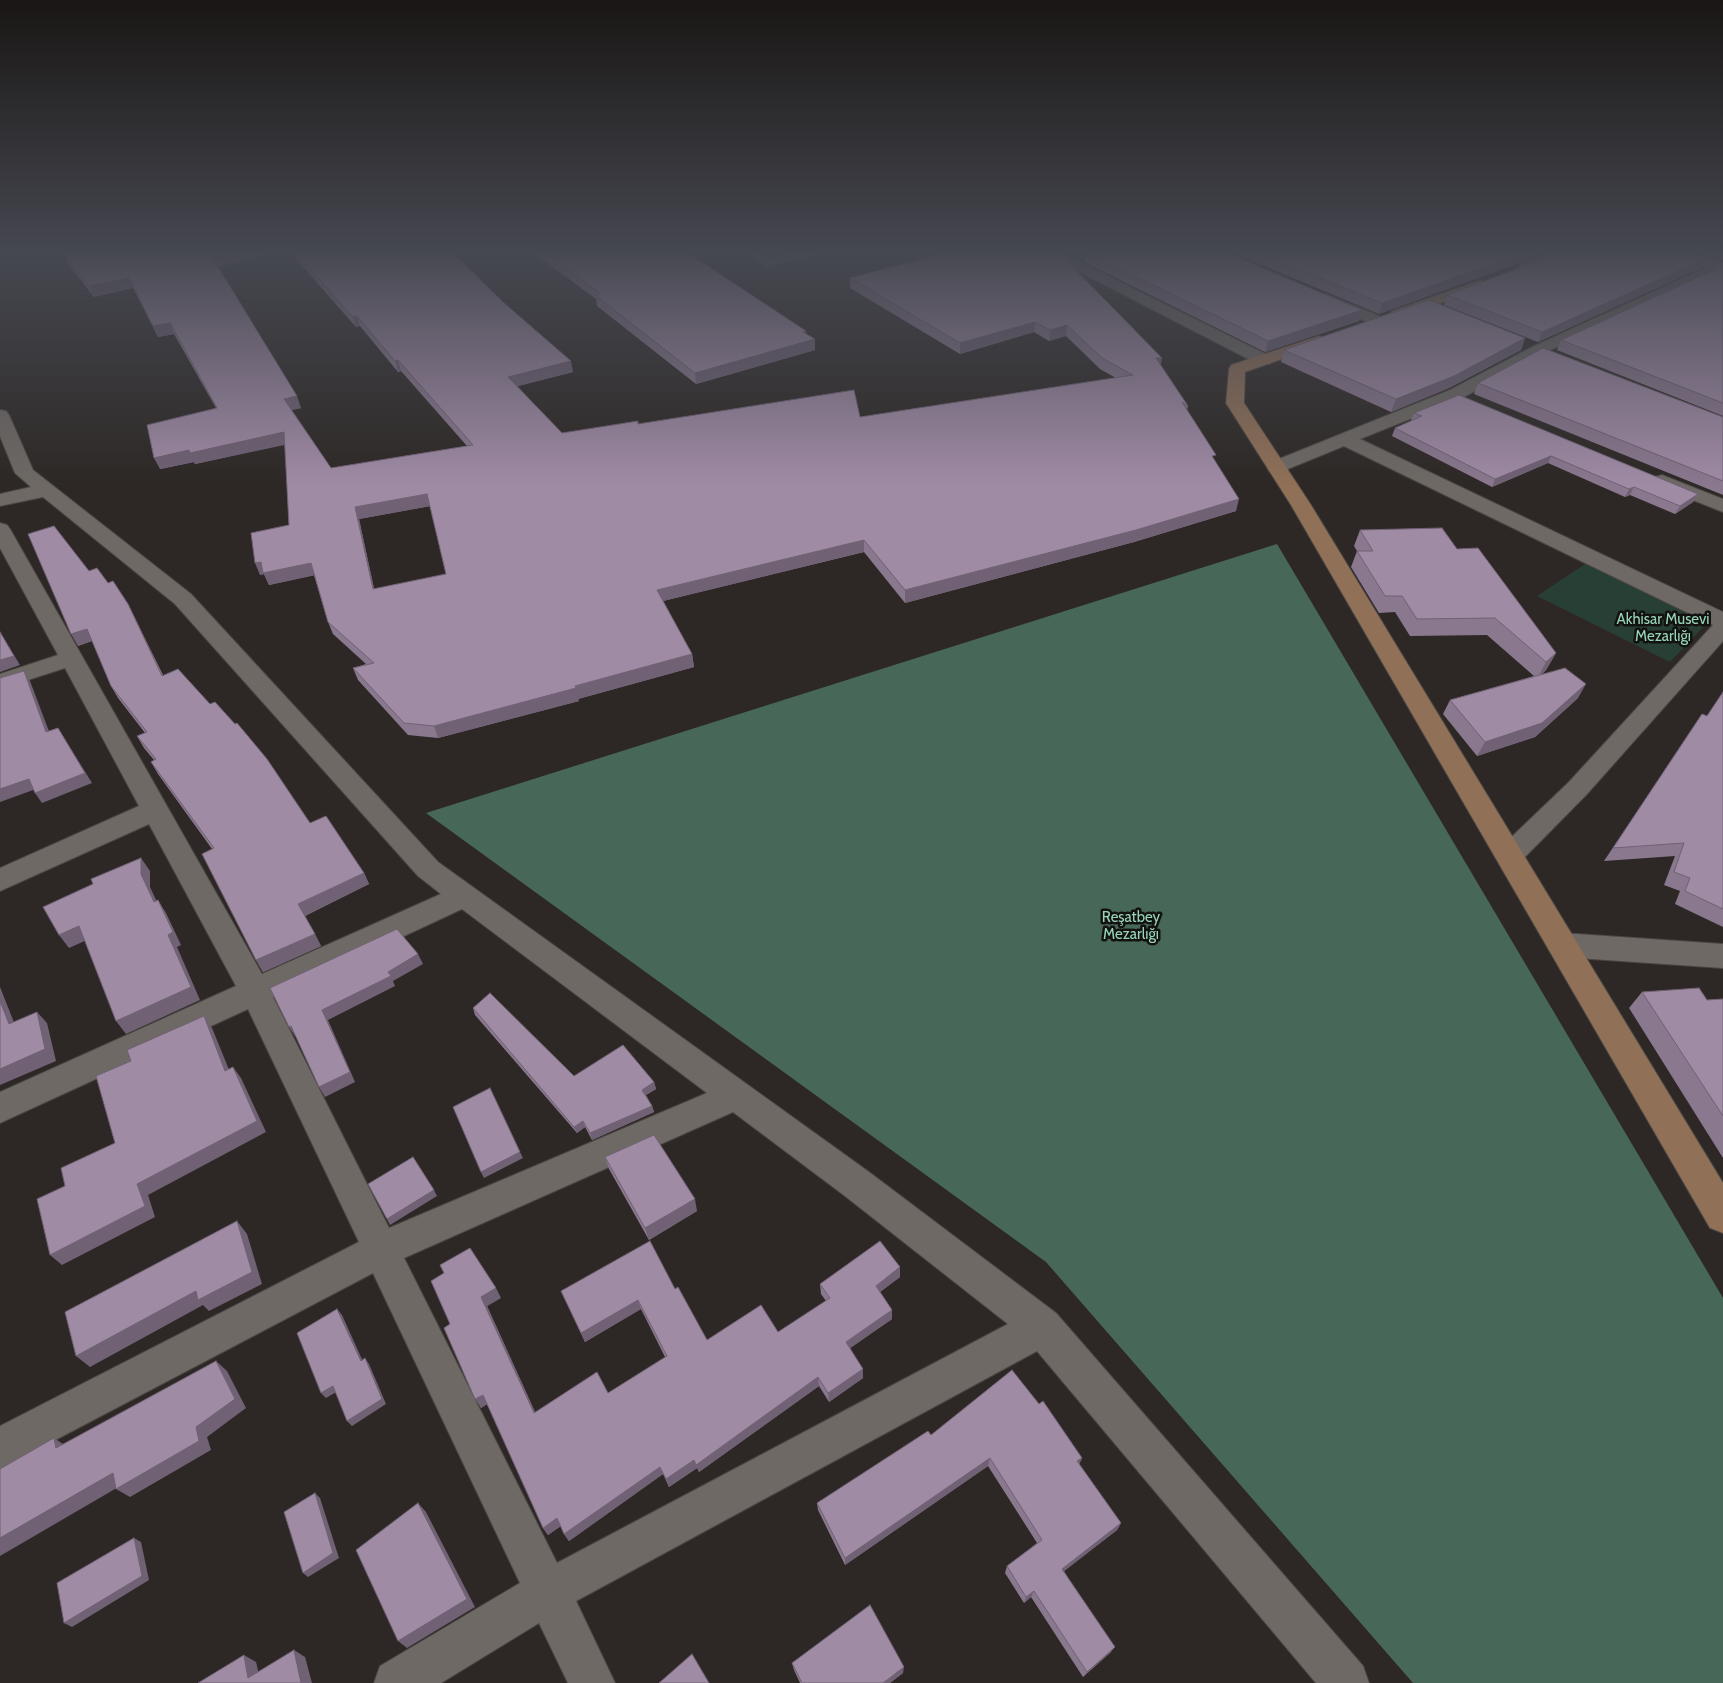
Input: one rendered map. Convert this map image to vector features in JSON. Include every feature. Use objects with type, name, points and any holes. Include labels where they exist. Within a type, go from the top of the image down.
[{"type":"street","points":[[1203,330],[1264,360]]},
{"type":"street","points":[[1353,330],[1237,369],[1235,403],[1276,467],[1723,1216]]},
{"type":"street","points":[[1276,467],[1456,394],[1538,350],[1583,330]]},
{"type":"street","points":[[1521,343],[1556,357]]},
{"type":"street","points":[[1456,394],[1474,402]]},
{"type":"street","points":[[0,416],[25,473],[183,599],[428,869],[857,1184],[1042,1326],[1346,1683]]},
{"type":"street","points":[[1345,439],[1723,621]]},
{"type":"street","points":[[1649,475],[1723,506]]},
{"type":"street","points":[[0,486],[46,490]]},
{"type":"street","points":[[0,500],[46,490]]},
{"type":"street","points":[[0,529],[255,991],[592,1683]]},
{"type":"street","points":[[1509,856],[1611,752],[1723,627]]},
{"type":"street","points":[[0,682],[71,658]]},
{"type":"street","points":[[0,880],[155,810]]},
{"type":"street","points":[[0,1108],[465,895]]},
{"type":"street","points":[[1562,945],[1723,956]]},
{"type":"street","points":[[0,1448],[381,1250],[737,1095]]},
{"type":"street","points":[[397,1683],[548,1592],[1042,1326]]},
{"type":"green space","name":"Reşatbey Mezarlığı","points":[[1277,544],[1723,1298],[1723,1683],[1413,1683],[1046,1262],[426,813]]},
{"type":"green space","name":"Akhisar Musevi Mezarlığı","points":[[1585,564],[1710,620],[1670,662],[1537,596]]},
{"type":"building","points":[[174,330],[256,330],[297,396],[284,399],[331,468],[473,445],[368,330],[535,330],[571,361],[508,377],[562,433],[638,421],[638,424],[854,390],[860,417],[1133,375],[1102,358],[1072,330],[1134,330],[1162,358],[1156,358],[1188,406],[1182,402],[1216,455],[1212,456],[1239,499],[1136,530],[905,590],[864,540],[657,590],[692,654],[575,686],[576,688],[434,726],[404,723],[353,668],[374,663],[328,622],[311,563],[263,573],[261,562],[255,563],[251,533],[289,525],[284,432],[190,453],[189,450],[154,458],[147,425],[217,408]],"holes":[[[427,494],[446,574],[373,589],[355,507]]]},
{"type":"building","points":[[639,330],[804,330],[806,331],[803,332],[815,339],[695,373]]},
{"type":"building","points":[[937,330],[1008,330],[960,343]]},
{"type":"building","points":[[1245,330],[1303,330],[1268,341]]},
{"type":"building","points":[[1343,330],[1504,330],[1525,338],[1454,376],[1396,399],[1284,350]]},
{"type":"building","points":[[1584,330],[1723,330],[1723,403],[1561,340]]},
{"type":"building","points":[[1543,348],[1723,417],[1723,481],[1478,383]]},
{"type":"building","points":[[1459,395],[1698,494],[1680,506],[1634,487],[1629,489],[1551,456],[1495,479],[1395,428],[1422,416],[1414,413]]},
{"type":"building","points":[[54,526],[89,571],[97,568],[108,583],[113,581],[128,604],[162,676],[178,669],[210,704],[215,702],[235,724],[237,723],[267,759],[310,823],[326,816],[364,873],[298,904],[315,934],[256,960],[202,854],[214,848],[151,762],[156,759],[137,736],[147,732],[111,686],[87,629],[71,634],[28,534]]},
{"type":"building","points":[[1442,528],[1457,549],[1478,548],[1556,653],[1546,662],[1495,618],[1417,619],[1402,596],[1385,596],[1357,551],[1373,551],[1360,530]]},
{"type":"building","points":[[0,632],[14,656],[0,660]]},
{"type":"building","points":[[1565,668],[1586,684],[1542,723],[1485,742],[1450,700]]},
{"type":"building","points":[[24,671],[46,732],[58,728],[85,773],[35,793],[29,779],[0,789],[0,678]]},
{"type":"building","points":[[1723,692],[1723,909],[1685,891],[1690,878],[1674,872],[1684,843],[1613,848],[1702,714],[1707,716]]},
{"type":"building","points":[[141,858],[141,874],[154,902],[158,900],[173,932],[168,935],[191,987],[116,1021],[79,926],[59,935],[43,907],[93,884],[91,879]]},
{"type":"building","points":[[397,929],[418,954],[388,972],[391,976],[322,1010],[350,1072],[319,1087],[291,1026],[289,1027],[270,988]]},
{"type":"building","points":[[1699,988],[1707,1000],[1723,999],[1723,1116],[1642,992]]},
{"type":"building","points":[[490,993],[574,1076],[623,1045],[654,1082],[642,1090],[652,1106],[590,1133],[583,1121],[574,1127],[473,1008]]},
{"type":"building","points":[[0,1001],[9,1024],[37,1012],[45,1049],[0,1069]]},
{"type":"building","points":[[204,1016],[225,1071],[233,1067],[257,1121],[137,1184],[145,1206],[50,1255],[37,1199],[65,1186],[61,1168],[115,1143],[96,1076],[131,1061],[127,1050]]},
{"type":"building","points":[[490,1088],[520,1152],[481,1172],[453,1107]]},
{"type":"building","points":[[654,1135],[695,1199],[645,1228],[605,1157]]},
{"type":"building","points":[[413,1157],[434,1190],[387,1219],[368,1184]]},
{"type":"building","points":[[237,1221],[252,1272],[198,1300],[196,1291],[76,1356],[65,1312]]},
{"type":"building","points":[[650,1241],[675,1289],[678,1287],[707,1340],[761,1305],[778,1332],[830,1298],[820,1284],[880,1241],[900,1267],[876,1286],[892,1310],[846,1342],[863,1369],[828,1393],[818,1377],[696,1465],[694,1460],[666,1479],[660,1467],[564,1534],[557,1518],[543,1528],[483,1395],[475,1399],[444,1328],[450,1324],[431,1281],[444,1273],[440,1265],[470,1248],[496,1288],[481,1297],[534,1413],[597,1372],[608,1393],[667,1356],[638,1300],[581,1333],[561,1291]]},
{"type":"building","points":[[337,1309],[361,1361],[365,1358],[382,1399],[347,1421],[333,1386],[321,1393],[297,1333]]},
{"type":"building","points":[[216,1361],[235,1399],[196,1427],[199,1441],[116,1489],[113,1473],[0,1538],[0,1469],[54,1438],[56,1448]]},
{"type":"building","points":[[1012,1370],[1039,1404],[1043,1401],[1082,1458],[1077,1461],[1121,1523],[1062,1569],[1115,1647],[1087,1672],[1034,1591],[1026,1597],[1007,1566],[1042,1540],[990,1458],[845,1558],[817,1503],[928,1431],[931,1435]]},
{"type":"building","points":[[315,1493],[333,1553],[303,1573],[284,1512]]},
{"type":"building","points":[[418,1503],[467,1599],[398,1641],[356,1550]]},
{"type":"building","points":[[134,1538],[142,1576],[64,1623],[57,1583]]},
{"type":"building","points":[[870,1605],[904,1667],[883,1683],[802,1683],[792,1663]]},
{"type":"building","points":[[294,1650],[301,1683],[198,1683],[244,1655],[248,1678]]},
{"type":"building","points":[[692,1654],[709,1683],[659,1683]]}]
